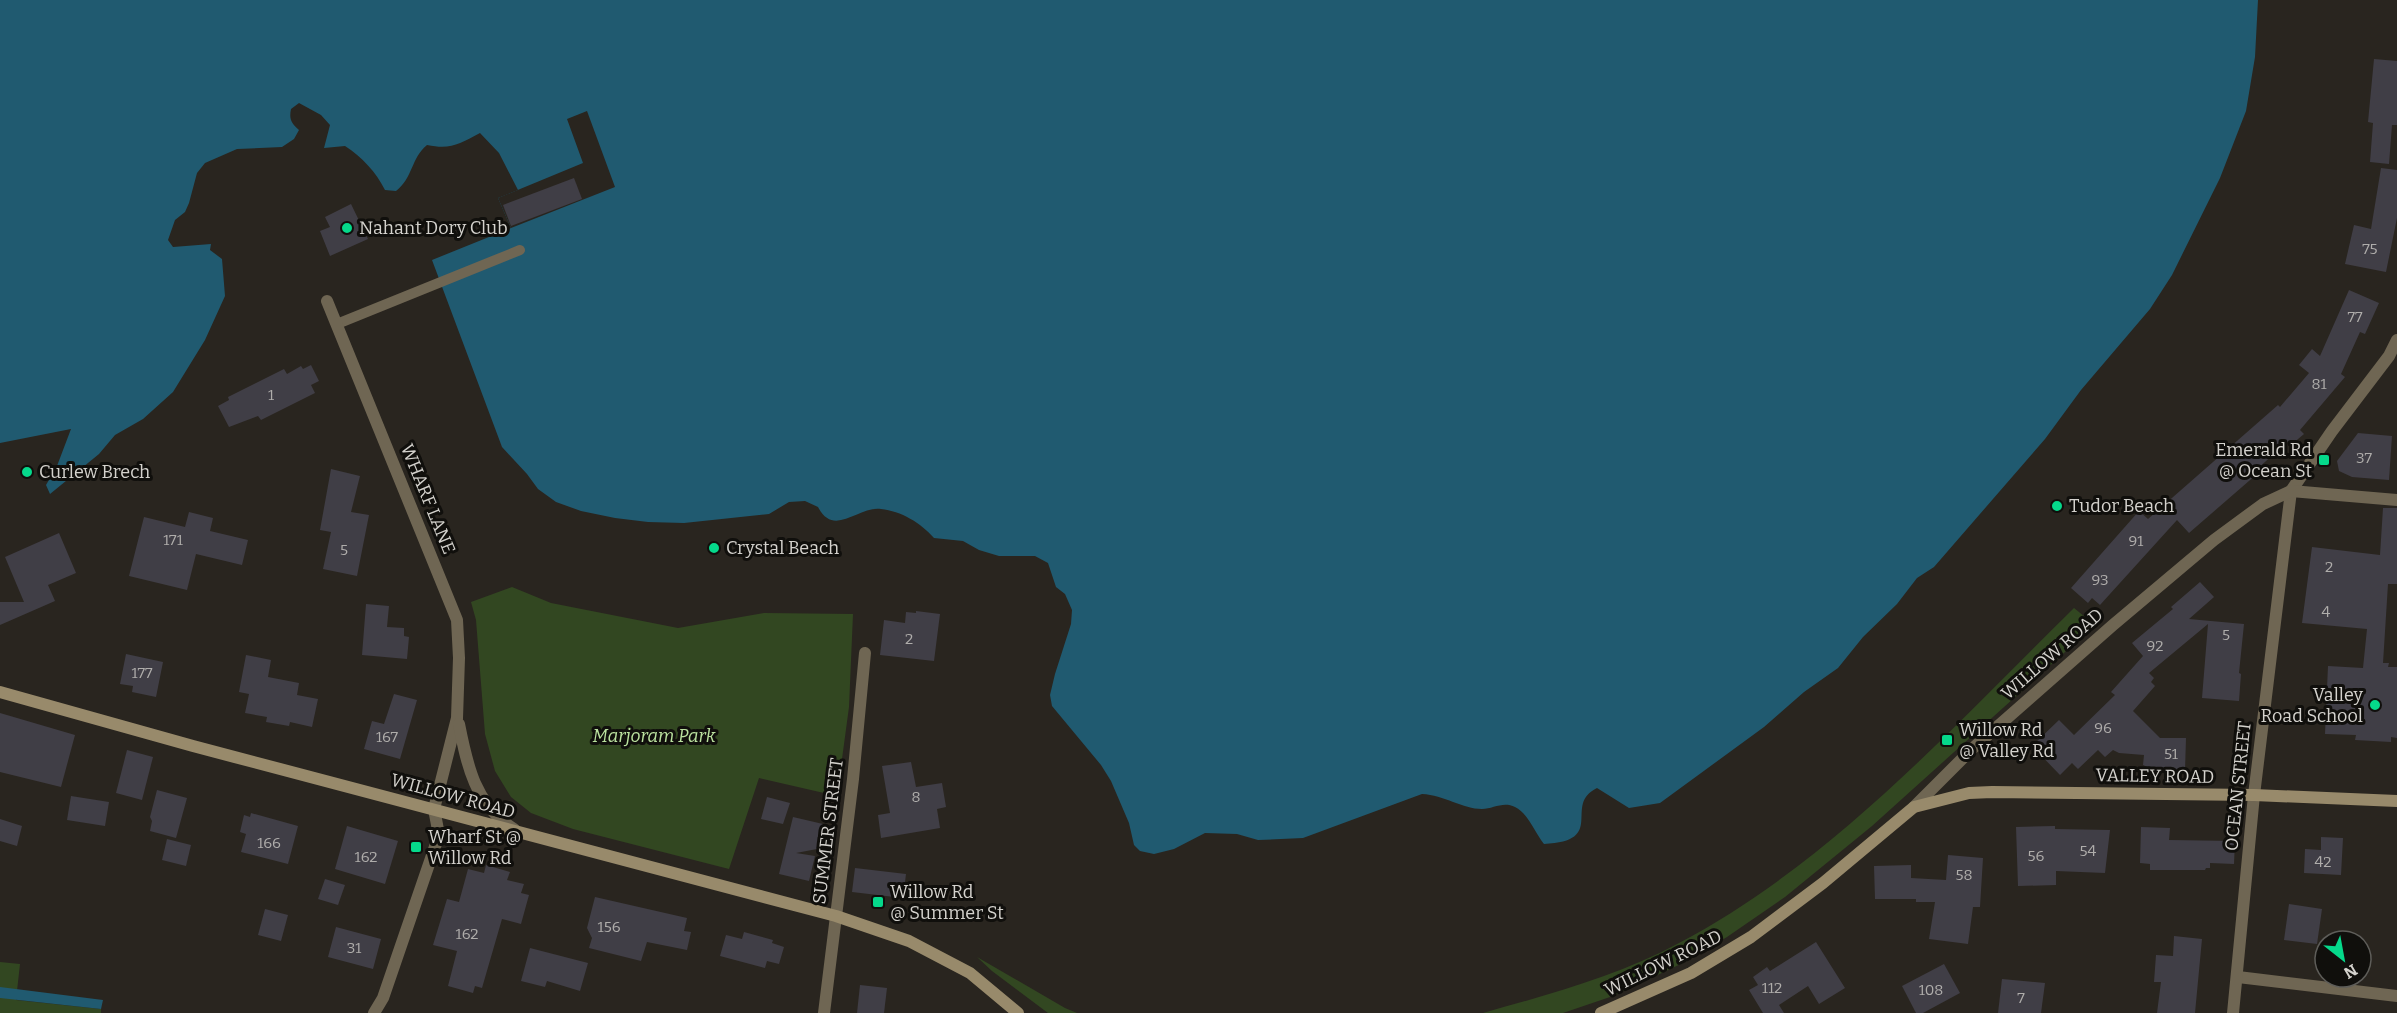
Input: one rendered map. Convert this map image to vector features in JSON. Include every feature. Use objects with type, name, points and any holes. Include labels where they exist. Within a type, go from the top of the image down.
[{"type":"main road","name":"WILLOW ROAD","points":[[0,692],[836,916],[909,941],[970,973],[1018,1013]]},
{"type":"main road","name":"VALLEY ROAD","points":[[1914,807],[1969,793],[1992,792],[2254,795],[2397,801]]},
{"type":"main road","name":"WILLOW ROAD","points":[[1601,1013],[1691,973],[1751,938],[1823,883],[1914,807]]},
{"type":"street","name":"WHARF LANE","points":[[327,301],[457,620],[458,718],[472,777],[485,804],[502,822],[517,831]]},
{"type":"street","points":[[2397,340],[2389,356],[2332,431],[2291,491],[2397,500]]},
{"type":"street","name":"OCEAN STREET","points":[[2233,1013],[2254,795],[2291,491]]},
{"type":"street","name":"WILLOW ROAD","points":[[1914,807],[1981,741],[2205,547],[2263,504],[2291,491]]},
{"type":"street","name":"SUMMER STREET","points":[[824,1013],[853,778],[865,653]]},
{"type":"street","name":"WHARF LANE","points":[[434,809],[458,718]]},
{"type":"street","points":[[374,1013],[383,998],[439,835],[434,809]]},
{"type":"street","points":[[2238,977],[2397,996]]},
{"type":"lane","points":[[337,324],[520,250]]},
{"type":"green space","name":"Marjoram Park","points":[[512,587],[551,603],[678,628],[764,613],[853,614],[849,707],[837,796],[759,778],[729,869],[573,829],[531,813],[511,797],[495,771],[485,734],[476,620],[471,602]]},
{"type":"green space","points":[[2074,608],[2095,625],[1872,826],[1785,897],[1727,937],[1685,962],[1613,996],[1563,1013],[1483,1013],[1608,975],[1656,955],[1735,911],[1788,874],[1888,790]]},
{"type":"green space","points":[[977,957],[1065,1008],[1077,1013],[1048,1013]]},
{"type":"green space","points":[[0,962],[20,964],[16,1000],[101,1009],[101,1013],[0,1013]]},
{"type":"water","points":[[0,0],[2258,0],[2255,57],[2246,111],[2220,178],[2172,275],[2150,309],[2081,390],[2045,439],[1934,567],[1917,578],[1897,604],[1863,637],[1838,668],[1804,692],[1764,727],[1660,803],[1629,808],[1597,788],[1587,795],[1583,804],[1580,829],[1574,836],[1563,841],[1544,844],[1524,814],[1511,805],[1486,809],[1475,808],[1422,794],[1303,838],[1258,840],[1237,834],[1205,833],[1174,849],[1154,854],[1140,851],[1134,845],[1129,823],[1111,781],[1101,765],[1052,706],[1050,695],[1071,624],[1072,610],[1065,594],[1056,587],[1048,563],[1035,556],[999,556],[979,550],[963,541],[934,538],[910,519],[896,512],[881,509],[872,509],[847,518],[831,520],[824,516],[818,507],[805,501],[789,502],[769,514],[684,523],[648,522],[581,511],[556,502],[538,489],[502,447],[432,260],[511,228],[498,198],[518,190],[499,153],[480,133],[455,145],[442,147],[427,145],[418,156],[402,186],[396,191],[385,190],[368,165],[345,146],[324,148],[330,125],[321,115],[299,103],[291,109],[290,116],[292,123],[299,130],[294,139],[282,147],[237,149],[205,163],[197,173],[185,212],[175,220],[168,240],[173,247],[211,244],[210,250],[222,259],[225,296],[205,340],[173,392],[143,419],[115,435],[99,454],[50,494],[46,485],[57,466],[71,429],[0,443]]},
{"type":"water","points":[[0,987],[103,1000],[101,1009],[0,998]]},
{"type":"pier","points":[[587,111],[615,187],[511,228],[498,198],[583,163],[567,119]]},
{"type":"building","points":[[2374,59],[2397,61],[2397,125],[2392,125],[2389,164],[2370,162],[2373,123],[2368,122]]},
{"type":"building","points":[[2381,168],[2397,170],[2397,218],[2386,272],[2345,264],[2354,225],[2371,229]]},
{"type":"building","points":[[574,178],[582,199],[511,226],[503,205]]},
{"type":"building","name":"Nahant Dory Club","points":[[351,204],[368,239],[330,256],[320,231],[330,227],[325,217]]},
{"type":"building","points":[[2349,290],[2379,303],[2365,334],[2360,332],[2341,374],[2345,377],[2300,430],[2304,434],[2291,445],[2287,442],[2255,471],[2257,474],[2189,533],[2177,520],[2100,605],[2092,598],[2088,603],[2071,588],[2139,511],[2148,519],[2278,405],[2280,407],[2309,373],[2299,365],[2312,349],[2320,356]]},
{"type":"building","points":[[311,365],[319,381],[311,385],[315,393],[261,420],[258,416],[229,427],[218,406],[229,400],[228,397],[284,369],[287,374],[301,366],[303,369]]},
{"type":"building","points":[[2358,433],[2392,436],[2389,480],[2352,477],[2339,471],[2337,461]]},
{"type":"building","points":[[331,469],[360,476],[351,512],[369,515],[357,576],[323,569],[331,532],[320,530]]},
{"type":"building","points":[[2383,508],[2397,508],[2397,584],[2388,584],[2383,663],[2389,663],[2388,667],[2397,667],[2397,738],[2391,737],[2391,742],[2355,740],[2356,735],[2325,734],[2328,666],[2363,668],[2367,629],[2302,623],[2312,547],[2380,555]]},
{"type":"building","points":[[189,512],[213,518],[210,531],[248,540],[242,565],[196,554],[187,590],[129,576],[144,517],[185,527]]},
{"type":"building","points":[[59,533],[76,573],[48,585],[55,601],[0,625],[0,602],[24,602],[5,557]]},
{"type":"building","points":[[2200,582],[2214,597],[2189,619],[2244,624],[2239,673],[2241,674],[2239,701],[2202,698],[2208,624],[2149,673],[2154,678],[2151,682],[2155,686],[2133,711],[2160,738],[2186,738],[2185,771],[2154,770],[2143,765],[2144,755],[2119,753],[2113,750],[2105,757],[2098,750],[2078,769],[2072,763],[2060,775],[2032,746],[2059,720],[2074,735],[2115,695],[2111,692],[2143,656],[2132,643],[2173,609],[2171,607]]},
{"type":"building","points":[[366,604],[389,606],[387,627],[404,628],[404,636],[409,637],[407,659],[362,655]]},
{"type":"building","points":[[916,611],[940,614],[934,661],[880,655],[884,620],[905,623],[906,612],[916,613]]},
{"type":"building","points":[[126,654],[163,662],[156,697],[132,692],[133,686],[120,684]]},
{"type":"building","points":[[246,655],[271,660],[268,677],[299,683],[297,695],[318,699],[312,727],[290,722],[289,726],[266,722],[267,717],[245,713],[249,694],[239,692]]},
{"type":"building","points":[[394,694],[417,700],[400,759],[364,749],[372,721],[384,724]]},
{"type":"building","points":[[0,713],[75,735],[61,787],[0,772]]},
{"type":"building","points":[[127,750],[153,757],[142,800],[116,793]]},
{"type":"building","points":[[911,762],[916,787],[942,783],[946,807],[937,809],[940,828],[881,838],[878,815],[890,813],[882,766]]},
{"type":"building","points":[[157,790],[187,798],[176,838],[150,831],[152,821],[150,817]]},
{"type":"building","points":[[71,796],[109,802],[105,826],[67,820]]},
{"type":"building","points":[[767,797],[790,803],[783,824],[761,819]]},
{"type":"building","points":[[251,813],[298,826],[288,864],[241,852],[246,834],[240,832],[244,815],[250,817]]},
{"type":"building","points":[[793,817],[823,824],[817,849],[796,853],[815,856],[809,881],[779,874]]},
{"type":"building","points":[[0,819],[22,826],[17,846],[0,841]]},
{"type":"building","points":[[347,826],[398,841],[385,884],[335,869]]},
{"type":"building","points":[[2055,826],[2055,829],[2110,830],[2105,873],[2056,871],[2056,885],[2018,886],[2016,827]]},
{"type":"building","points":[[2141,827],[2170,828],[2169,840],[2235,841],[2234,864],[2210,863],[2210,868],[2205,870],[2150,870],[2150,864],[2140,863]]},
{"type":"building","points":[[2321,837],[2343,838],[2341,875],[2304,873],[2305,849],[2321,850]]},
{"type":"building","points":[[167,839],[191,845],[186,866],[162,860]]},
{"type":"building","points":[[1948,855],[1983,858],[1980,907],[1973,907],[1968,944],[1929,939],[1935,902],[1916,902],[1916,899],[1875,899],[1874,866],[1911,865],[1911,878],[1946,880]]},
{"type":"building","points":[[486,865],[510,872],[507,880],[524,884],[521,893],[529,895],[521,924],[502,919],[482,988],[475,986],[473,993],[448,986],[457,951],[433,945],[447,899],[459,902],[468,869],[484,873]]},
{"type":"building","points":[[855,868],[906,874],[903,898],[852,892]]},
{"type":"building","points":[[325,879],[345,885],[338,905],[318,899]]},
{"type":"building","points":[[595,897],[687,918],[684,931],[691,932],[687,950],[647,942],[641,961],[589,948],[592,938],[587,928]]},
{"type":"building","points":[[2289,904],[2322,909],[2319,929],[2313,929],[2313,944],[2284,940]]},
{"type":"building","points":[[265,909],[288,915],[281,941],[258,935]]},
{"type":"building","points":[[336,927],[381,939],[373,969],[328,957]]},
{"type":"building","points":[[744,932],[773,940],[772,943],[784,947],[779,964],[767,961],[765,968],[720,956],[726,935],[742,939]]},
{"type":"building","points":[[2174,936],[2202,939],[2195,1013],[2157,1013],[2161,982],[2154,982],[2156,955],[2173,956]]},
{"type":"building","points":[[1816,942],[1845,988],[1819,1004],[1808,986],[1779,1005],[1784,1013],[1763,1013],[1749,990],[1758,985],[1753,977],[1767,967],[1770,971]]},
{"type":"building","points":[[530,948],[588,963],[580,991],[547,981],[545,987],[521,981]]},
{"type":"building","points":[[1944,964],[1960,993],[1923,1013],[1916,1013],[1902,986]]},
{"type":"building","points":[[2002,979],[2045,983],[2041,1013],[1998,1013]]},
{"type":"building","points":[[860,985],[887,988],[884,1013],[857,1013]]},
{"type":"place","name":"Nahant Dory Club","points":[[347,228]]},
{"type":"place","name":"Emerald Rd @ Ocean St","points":[[2324,460]]},
{"type":"place","name":"Curlew Brech","points":[[27,472]]},
{"type":"place","name":"Tudor Beach","points":[[2057,506]]},
{"type":"place","name":"Crystal Beach","points":[[714,548]]},
{"type":"place","name":"Valley Road School","points":[[2375,705]]},
{"type":"place","name":"Willow Rd @ Valley Rd","points":[[1947,740]]},
{"type":"place","name":"Wharf St @ Willow Rd","points":[[416,847]]},
{"type":"place","name":"Willow Rd @ Summer St","points":[[878,902]]}]
